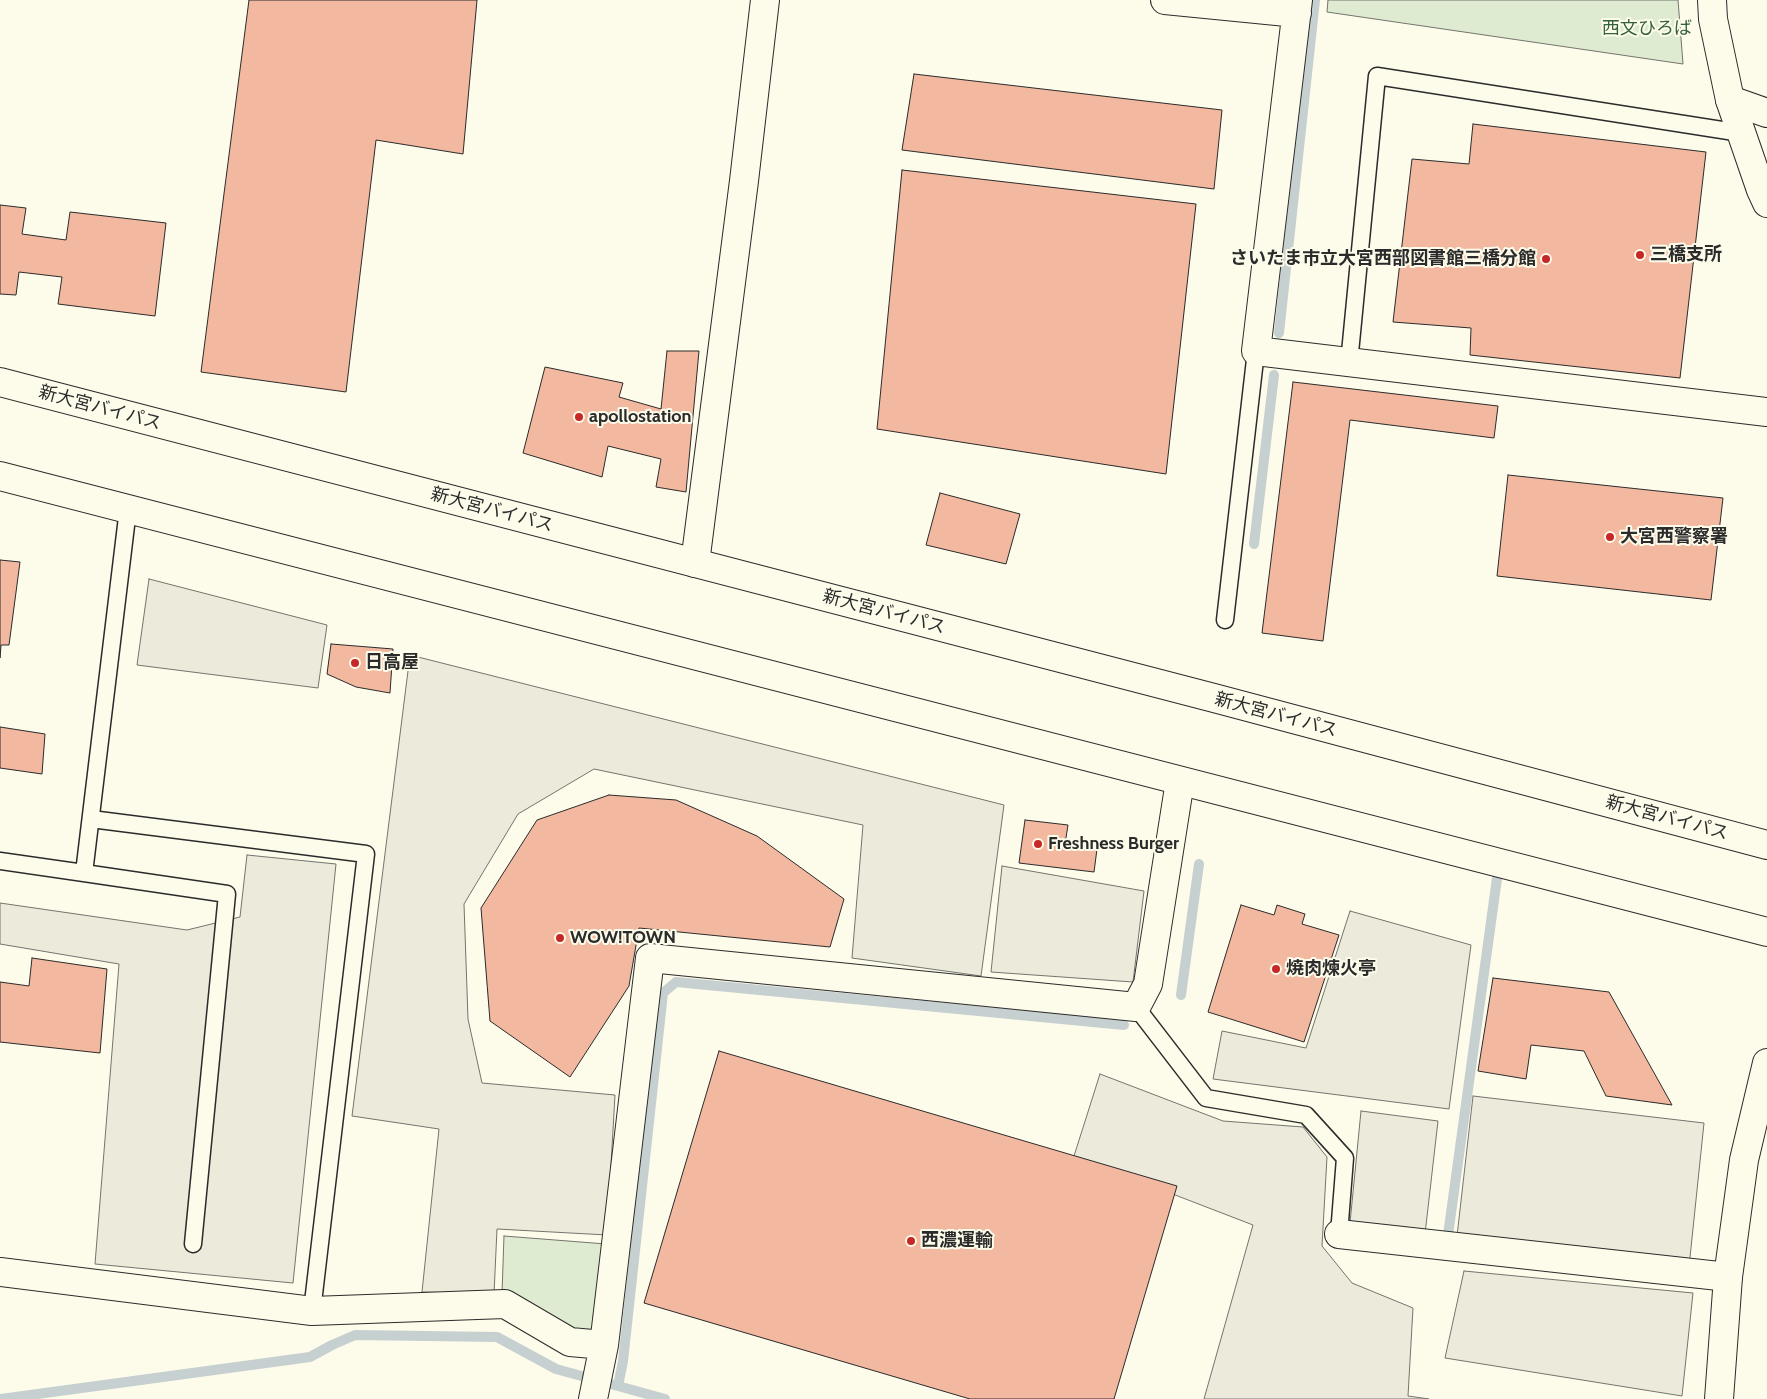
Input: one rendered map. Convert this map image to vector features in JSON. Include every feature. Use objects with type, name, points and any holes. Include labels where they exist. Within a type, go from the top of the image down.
[{"type":"main road","points":[[695,563],[765,0]]},
{"type":"main road","points":[[1165,0],[1297,7],[1256,351],[1767,412]]},
{"type":"main road","points":[[1712,0],[1713,19],[1730,100],[1767,204]]},
{"type":"main road","points":[[1730,100],[1767,113]]},
{"type":"main road","name":"新大宮バイパス","points":[[0,382],[1767,845]]},
{"type":"main road","points":[[0,476],[1767,932]]},
{"type":"main road","points":[[593,1399],[604,1345],[650,958],[1136,1007],[1148,984],[1180,781]]},
{"type":"main road","points":[[1719,1399],[1728,1278],[1744,1160],[1767,1063]]},
{"type":"main road","points":[[1339,1234],[1728,1278]]},
{"type":"main road","points":[[0,1272],[312,1310],[505,1304],[570,1342],[604,1345]]},
{"type":"lane","points":[[1349,362],[1378,76],[1741,133]]},
{"type":"lane","points":[[1224,620],[1256,351]]},
{"type":"lane","points":[[84,873],[128,509]]},
{"type":"lane","points":[[91,819],[366,854],[312,1310]]},
{"type":"lane","points":[[0,861],[227,894],[193,1244]]},
{"type":"lane","points":[[1136,1007],[1206,1098],[1306,1115],[1345,1158],[1339,1234]]},
{"type":"green space","name":"西文ひろば","points":[[1328,0],[1678,0],[1683,64],[1327,12]]},
{"type":"green space","points":[[504,1236],[606,1244],[597,1338],[573,1335],[502,1293]]},
{"type":"shaded area","points":[[149,579],[327,625],[318,688],[137,665]]},
{"type":"shaded area","points":[[410,655],[1004,805],[981,976],[852,958],[863,825],[594,769],[518,814],[464,904],[468,1019],[482,1083],[615,1095],[607,1235],[497,1229],[494,1294],[422,1292],[439,1129],[352,1116]]},
{"type":"shaded area","points":[[247,855],[336,864],[293,1283],[95,1264],[119,964],[0,944],[0,903],[187,930],[240,917]]},
{"type":"shaded area","points":[[1002,866],[1144,891],[1133,982],[991,972]]},
{"type":"shaded area","points":[[1350,911],[1471,945],[1449,1109],[1213,1079],[1222,1031],[1306,1048]]},
{"type":"shaded area","points":[[1100,1074],[1223,1121],[1303,1127],[1327,1157],[1322,1246],[1352,1283],[1413,1308],[1408,1396],[1429,1399],[1204,1399],[1253,1225],[1074,1156]]},
{"type":"shaded area","points":[[1473,1096],[1704,1123],[1689,1267],[1457,1236]]},
{"type":"shaded area","points":[[1361,1111],[1438,1121],[1425,1234],[1350,1223]]},
{"type":"shaded area","points":[[1464,1271],[1693,1293],[1682,1396],[1445,1358]]},
{"type":"building","points":[[249,0],[477,0],[463,154],[376,140],[346,392],[201,372]]},
{"type":"building","points":[[914,74],[1222,110],[1214,189],[902,150]]},
{"type":"building","points":[[1473,124],[1706,152],[1680,378],[1470,355],[1471,328],[1393,322],[1412,159],[1469,164]]},
{"type":"building","points":[[902,170],[1196,204],[1166,474],[877,429]]},
{"type":"building","points":[[0,205],[26,208],[22,234],[66,240],[70,212],[166,223],[155,316],[58,304],[62,277],[19,272],[16,295],[0,294]]},
{"type":"building","points":[[667,351],[699,351],[686,492],[656,487],[661,459],[608,446],[602,477],[523,453],[545,367],[623,383],[619,397],[661,409]]},
{"type":"building","points":[[1293,382],[1498,406],[1494,438],[1350,420],[1323,641],[1262,633]]},
{"type":"building","name":"大宮西警察署","points":[[1508,475],[1723,498],[1711,600],[1497,576]]},
{"type":"building","points":[[940,493],[1020,514],[1006,564],[926,545]]},
{"type":"building","points":[[0,560],[20,562],[9,645],[1,645],[0,658]]},
{"type":"building","points":[[331,644],[393,649],[390,693],[356,687],[327,674]]},
{"type":"building","points":[[0,727],[45,734],[42,774],[0,768]]},
{"type":"building","name":"WOW!TOWN","points":[[609,795],[676,800],[757,836],[844,899],[830,947],[639,928],[629,986],[570,1077],[490,1021],[481,908],[537,820]]},
{"type":"building","points":[[1025,820],[1068,825],[1065,844],[1097,849],[1094,872],[1019,863]]},
{"type":"building","points":[[1241,905],[1274,915],[1277,905],[1305,914],[1302,924],[1339,935],[1304,1042],[1208,1012]]},
{"type":"building","points":[[32,958],[107,969],[100,1053],[0,1042],[0,982],[29,986]]},
{"type":"building","points":[[1493,978],[1609,992],[1672,1105],[1606,1096],[1584,1051],[1531,1045],[1526,1079],[1478,1071]]},
{"type":"building","points":[[719,1051],[1177,1186],[1114,1399],[970,1399],[644,1303]]},
{"type":"waterway","points":[[1279,333],[1315,0]]},
{"type":"waterway","points":[[1254,544],[1274,375]]},
{"type":"waterway","points":[[1181,995],[1199,864]]},
{"type":"waterway","points":[[1448,1235],[1498,871]]},
{"type":"waterway","points":[[1,1399],[310,1357],[355,1335],[497,1337],[556,1369],[618,1386],[623,1361],[663,993],[676,982],[1124,1025]]},
{"type":"waterway","points":[[618,1386],[665,1399]]},
{"type":"place","name":"三橋支所","points":[[1640,255]]},
{"type":"place","name":"さいたま市立大宮西部図書館三橋分館","points":[[1546,259]]},
{"type":"place","name":"apollostation","points":[[579,417]]},
{"type":"place","name":"大宮西警察署","points":[[1610,537]]},
{"type":"place","name":"日高屋","points":[[355,663]]},
{"type":"place","name":"Freshness Burger","points":[[1038,844]]},
{"type":"place","name":"WOW!TOWN","points":[[560,938]]},
{"type":"place","name":"焼肉煉火亭","points":[[1276,969]]},
{"type":"place","name":"西濃運輸","points":[[911,1241]]}]
